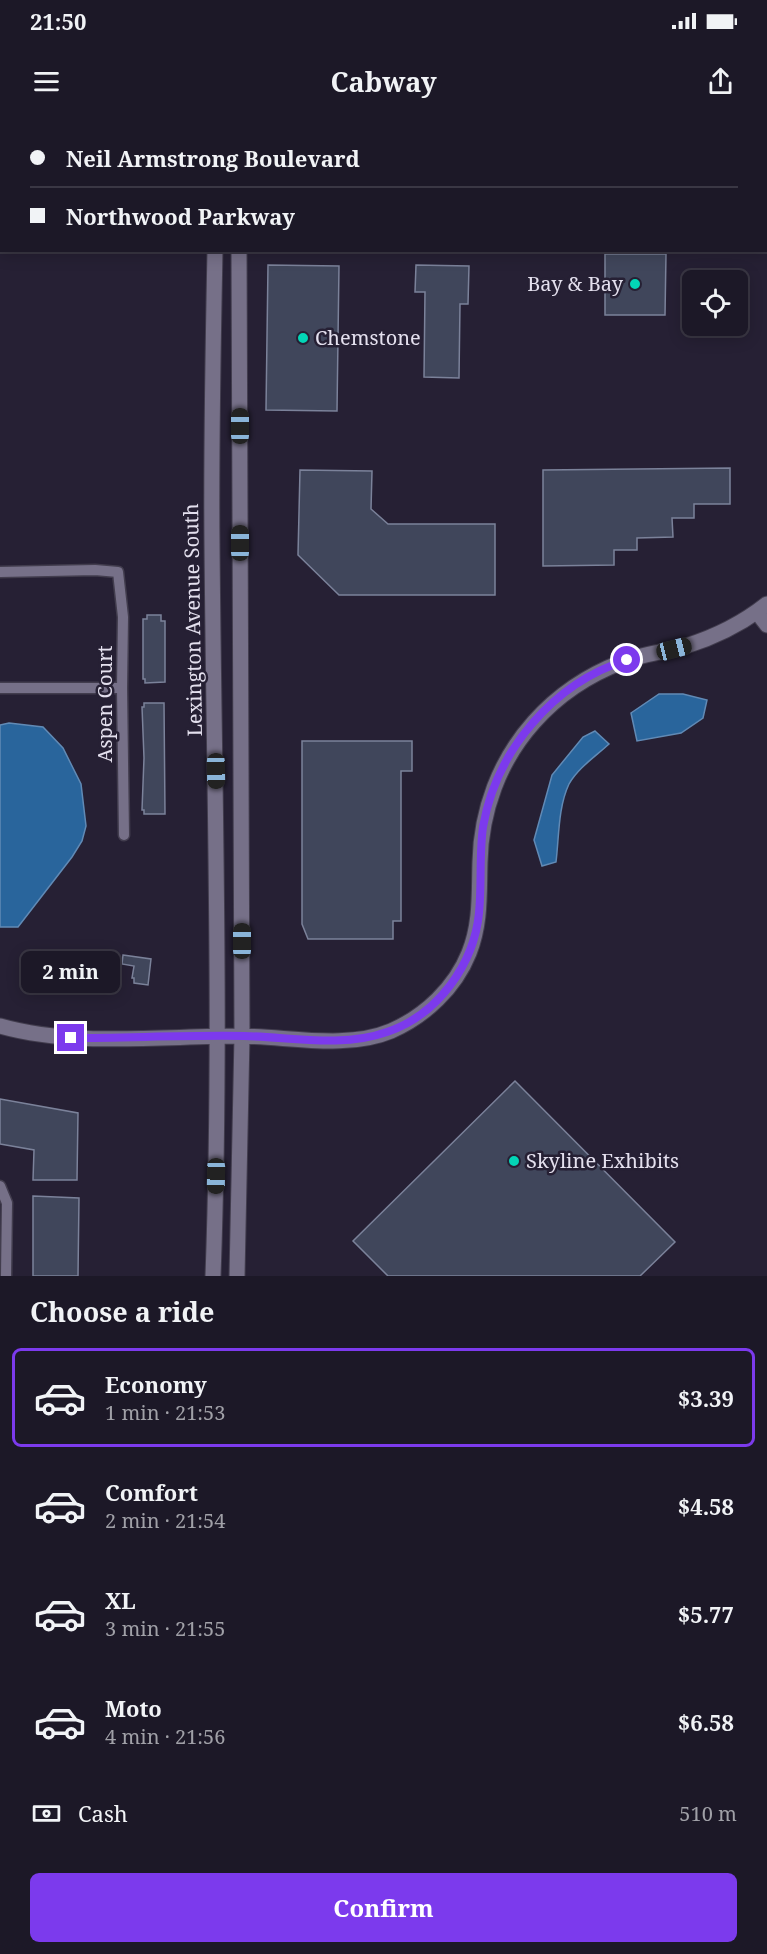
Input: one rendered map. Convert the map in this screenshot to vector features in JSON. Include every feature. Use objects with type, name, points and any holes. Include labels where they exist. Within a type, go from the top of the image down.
[{"type":"street","name":"Lexington Avenue South","points":[[213,1276],[218,1036],[212,543],[215,252]]},
{"type":"street","points":[[237,1276],[242,1036],[240,252]]},
{"type":"street","name":"Aspen Court","points":[[0,572],[95,570],[118,572],[123,617],[124,835]]},
{"type":"street","points":[[0,1026],[39,1035],[71,1038],[242,1036],[350,1040],[391,1031],[427,1009],[455,978],[471,947],[479,914],[481,843],[488,807],[506,763],[544,710],[573,686],[606,668],[642,656],[687,646],[711,637],[736,626],[762,608],[767,625]]},
{"type":"street","points":[[0,688],[122,688]]},
{"type":"street","points":[[0,1186],[7,1203],[6,1276]]},
{"type":"water","points":[[659,694],[683,694],[707,700],[703,718],[681,733],[637,741],[631,713]]},
{"type":"water","points":[[9,723],[43,727],[63,748],[81,784],[86,826],[82,841],[72,857],[18,927],[0,927],[0,725]]},
{"type":"water","points":[[595,731],[609,744],[582,767],[569,784],[561,812],[556,862],[542,866],[534,840],[552,775],[583,737]]},
{"type":"building","name":"Bay & Bay","points":[[605,254],[666,254],[665,315],[605,315]]},
{"type":"building","name":"Chemstone","points":[[268,265],[339,266],[337,411],[266,410]]},
{"type":"building","points":[[416,265],[469,266],[468,304],[460,304],[459,378],[424,377],[425,292],[415,292]]},
{"type":"building","points":[[730,468],[730,504],[694,504],[694,518],[672,518],[673,537],[637,538],[637,550],[614,550],[614,565],[543,566],[543,470]]},
{"type":"building","points":[[300,470],[372,471],[371,509],[388,524],[495,524],[495,595],[339,595],[298,555]]},
{"type":"building","points":[[147,615],[161,615],[161,621],[165,621],[165,682],[145,683],[143,679],[143,619],[147,619]]},
{"type":"building","points":[[144,703],[164,703],[165,814],[144,814],[142,810],[144,758],[142,707]]},
{"type":"building","points":[[302,741],[412,741],[412,771],[401,771],[401,921],[393,921],[393,939],[308,939],[302,924]]},
{"type":"building","points":[[123,955],[151,959],[148,985],[134,983],[134,978],[132,978],[134,966],[122,964]]},
{"type":"building","name":"Skyline Exhibits","points":[[515,1081],[675,1242],[640,1276],[388,1276],[353,1241]]},
{"type":"building","points":[[0,1099],[78,1113],[77,1180],[33,1180],[34,1150],[0,1144]]},
{"type":"building","points":[[33,1196],[79,1198],[78,1276],[33,1276]]},
{"type":"place","name":"Bay & Bay","points":[[635,284]]},
{"type":"place","name":"Chemstone","points":[[303,338]]},
{"type":"place","name":"Skyline Exhibits","points":[[514,1161]]},
{"type":"route","points":[[71,1038],[242,1036],[350,1040],[391,1031],[416,1018],[447,989],[463,967],[469,954],[479,914],[481,843],[484,825],[494,789],[510,755],[532,724],[558,698],[589,677],[627,660]]}]
